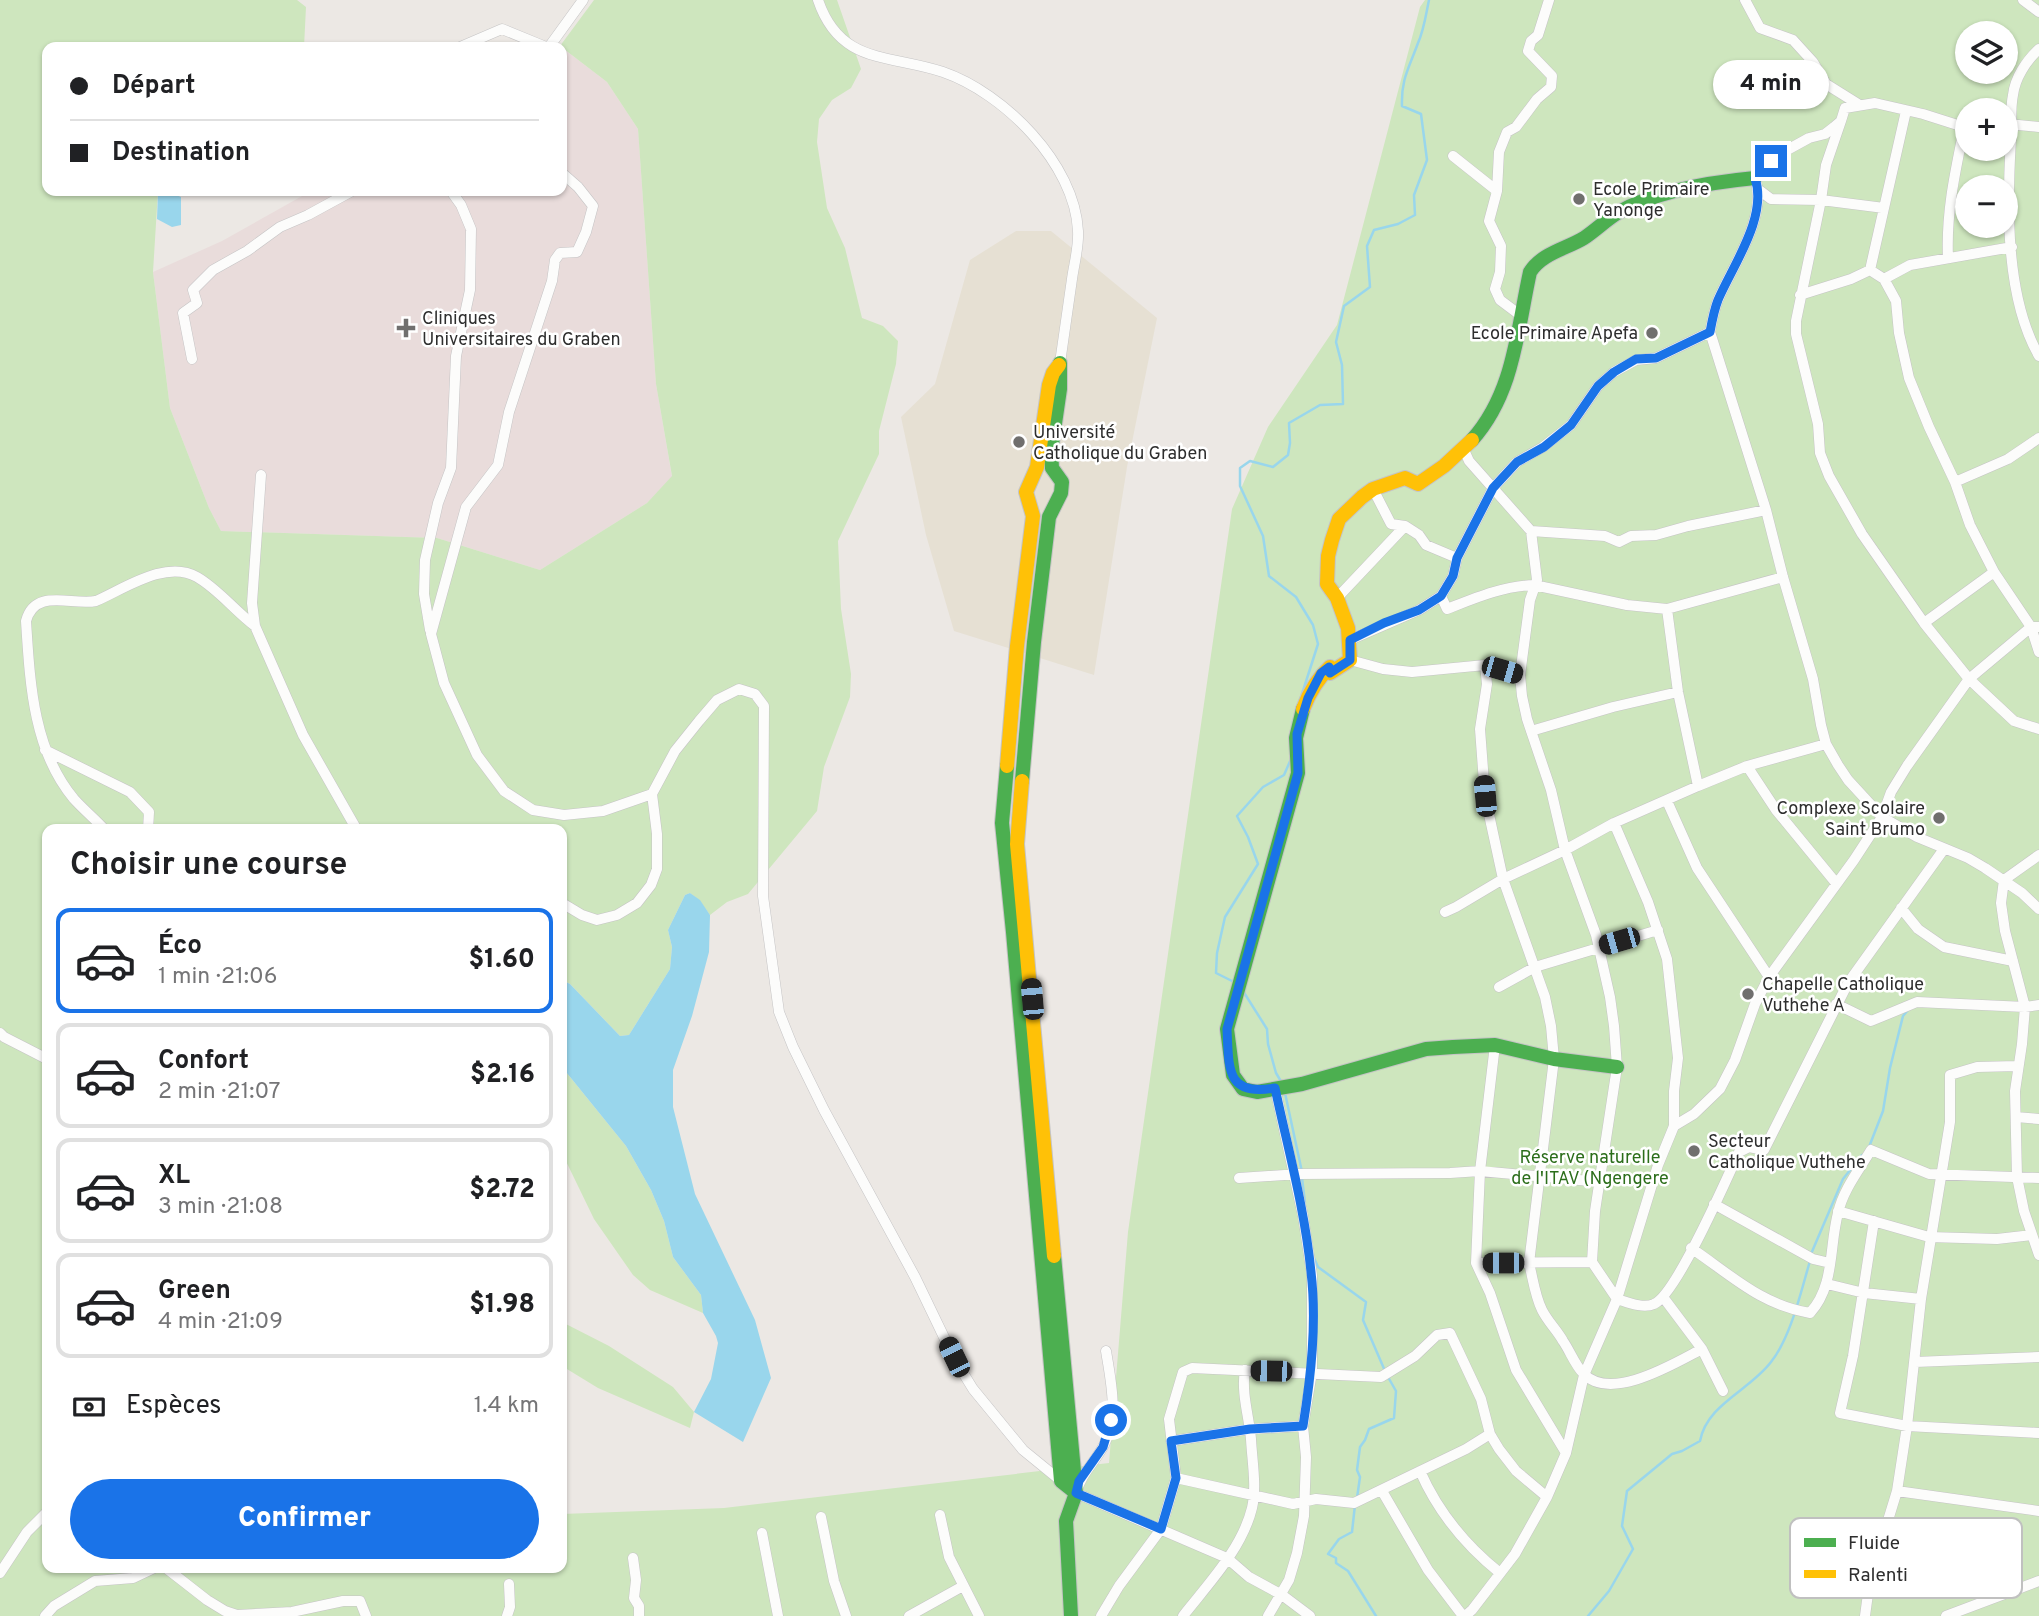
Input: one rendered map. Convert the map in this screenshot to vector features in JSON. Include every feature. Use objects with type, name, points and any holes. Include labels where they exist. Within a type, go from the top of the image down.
[{"type":"street","points":[[552,42],[583,0]]},
{"type":"street","points":[[818,0],[831,29],[842,40],[873,56],[944,73],[964,82],[1025,127],[1052,158],[1069,190],[1075,211],[1078,233],[1051,451],[1044,467],[1026,492],[1033,516],[1009,732],[1003,836],[1061,1481]]},
{"type":"street","points":[[1520,315],[1500,300],[1495,289],[1500,272],[1501,246],[1489,221],[1497,191],[1499,152],[1507,132],[1516,127],[1537,99],[1551,88],[1552,76],[1528,51],[1531,41],[1538,35],[1549,0]]},
{"type":"street","points":[[2023,0],[2039,12]]},
{"type":"street","points":[[1749,2],[1760,28],[1793,40],[1813,62],[1826,84],[1858,104]]},
{"type":"street","points":[[472,42],[502,29],[535,42]]},
{"type":"street","points":[[2012,98],[2019,74],[2039,49]]},
{"type":"street","points":[[1955,125],[1923,114],[1875,103],[1844,108],[1826,165],[1800,295],[1796,334],[1816,414],[1820,453],[1829,476],[1862,534],[1924,623],[1969,679],[2014,721],[2039,729]]},
{"type":"street","points":[[1870,270],[1906,111]]},
{"type":"street","points":[[1841,121],[1825,134],[1809,138],[1778,155],[1757,184],[1751,233],[1717,302],[1710,332],[1766,510],[1814,679],[1826,744],[1848,780],[1882,817],[1903,830],[1968,858],[2004,880],[2039,909]]},
{"type":"street","points":[[2018,125],[2039,127]]},
{"type":"street","points":[[1453,156],[1497,191]]},
{"type":"street","points":[[1948,258],[1949,200],[1958,161]]},
{"type":"street","points":[[2008,161],[2008,189],[2018,302],[2028,337],[2039,356]]},
{"type":"street","points":[[431,634],[466,507],[498,465],[509,412],[552,281],[555,260],[560,253],[577,252],[586,232],[593,206],[567,177]]},
{"type":"street","points":[[1350,660],[1348,628],[1337,598],[1327,584],[1328,556],[1339,519],[1373,489],[1405,478],[1418,484],[1464,450],[1495,409],[1504,389],[1530,272],[1536,263],[1584,238],[1619,212],[1645,201],[1712,182],[1757,184],[1771,199],[1821,200],[1884,208]]},
{"type":"street","points":[[192,359],[183,313],[197,303],[193,290],[213,270],[247,251],[280,227],[343,196]]},
{"type":"street","points":[[455,196],[471,229],[470,290],[456,356],[451,468],[438,503],[425,560],[424,594],[444,682],[477,755],[504,792],[533,810],[564,816],[603,811],[652,794]]},
{"type":"street","points":[[1884,279],[1910,265],[2012,247]]},
{"type":"street","points":[[1800,295],[1870,270]]},
{"type":"street","points":[[1870,270],[1884,279],[1896,301],[1899,333],[1909,378],[1955,482],[1970,526],[1994,572],[2035,627],[2039,652]]},
{"type":"street","points":[[1350,640],[1419,610],[1441,596],[1453,576],[1457,558],[1493,488],[1517,462],[1544,447],[1571,425],[1596,387],[1636,359],[1656,358],[1710,332]]},
{"type":"street","points":[[1955,482],[2008,459],[2039,438]]},
{"type":"street","points":[[1464,450],[1469,461],[1531,531],[1537,580],[1520,675],[1531,731],[1551,790],[1565,850],[1599,946],[1610,997],[1616,1067],[1595,1211],[1592,1262],[1617,1299],[1641,1305],[1653,1304],[1663,1297],[1739,1152],[1749,1147],[1764,1150],[1836,1004],[1861,962],[1944,849]]},
{"type":"street","points":[[1044,467],[1062,482],[1061,493],[1049,517],[1034,642],[1017,844],[1076,1493]]},
{"type":"street","points":[[261,475],[253,583],[255,626],[303,735],[354,824]]},
{"type":"street","points":[[1373,489],[1391,524],[1405,526],[1419,535],[1426,545],[1457,558]]},
{"type":"street","points":[[1531,531],[1605,536],[1619,542],[1631,536],[1656,535],[1766,510]]},
{"type":"street","points":[[1033,516],[1049,517]]},
{"type":"street","points":[[1337,598],[1405,526]]},
{"type":"street","points":[[99,824],[75,801],[44,750],[38,729],[27,629],[28,613],[45,601],[67,599],[88,603],[164,572],[181,571],[197,577],[255,626]]},
{"type":"street","points":[[1924,623],[1994,572]]},
{"type":"street","points":[[1441,596],[1447,609],[1488,593],[1534,585],[1627,605],[1667,609],[1783,577]]},
{"type":"street","points":[[1667,609],[1678,692],[1698,786]]},
{"type":"street","points":[[1674,1126],[1694,1114],[1720,1089],[1735,1060],[1755,1004],[1769,977],[1882,817],[1898,778],[1969,679],[2035,627]]},
{"type":"street","points":[[1520,675],[1485,665],[1412,672],[1383,669],[1350,660],[1330,673],[1329,667],[1321,673],[1308,698],[1297,734],[1298,773],[1269,887],[1227,1029],[1233,1075],[1243,1089],[1257,1092],[1323,1079],[1426,1049],[1495,1045],[1554,1059],[1616,1067]]},
{"type":"street","points":[[1485,665],[1487,684],[1480,729],[1485,796],[1503,879],[1545,998],[1554,1059],[1530,1264],[1542,1309],[1584,1375],[1604,1384],[1620,1385],[1665,1369],[1702,1349]]},
{"type":"street","points":[[567,906],[582,915],[597,919],[617,915],[636,903],[651,885],[657,869],[657,834],[652,794],[675,751],[717,700],[738,689],[755,694],[764,706],[763,896],[779,1012],[824,1110],[915,1277],[954,1357],[981,1399],[1023,1450],[1076,1493],[1227,1559],[1310,1616]]},
{"type":"street","points":[[1531,731],[1613,707],[1678,692]]},
{"type":"street","points":[[1445,912],[1503,879],[1614,823],[1747,766],[1826,744]]},
{"type":"street","points":[[44,750],[130,792],[149,812],[148,824]]},
{"type":"street","points":[[1747,766],[1776,810],[1836,883]]},
{"type":"street","points":[[1667,801],[1697,868],[1769,977]]},
{"type":"street","points":[[1382,1491],[1427,1570],[1470,1615],[1515,1554],[1547,1496],[1566,1452],[1584,1375],[1617,1299],[1658,1165],[1674,1126],[1678,1058],[1667,959],[1658,930],[1614,823]]},
{"type":"street","points":[[2039,855],[2004,880],[2001,903],[2025,1007],[2015,1091],[2017,1177],[2039,1255]]},
{"type":"street","points":[[1901,908],[1918,929],[1944,947],[2013,961]]},
{"type":"street","points":[[1499,987],[1535,967],[1658,930]]},
{"type":"street","points":[[1836,1004],[1871,1021],[1918,1003],[2025,1007],[2039,1005]]},
{"type":"street","points":[[0,1033],[42,1056]]},
{"type":"street","points":[[1495,1045],[1480,1171],[1476,1263],[1490,1293],[1516,1370],[1566,1452]]},
{"type":"street","points":[[1889,1518],[1897,1491],[1907,1426],[1929,1237],[1943,1174],[1950,1122],[1950,1075],[1977,1067],[2017,1066]]},
{"type":"street","points":[[1268,1616],[1282,1595],[1297,1553],[1305,1500],[1306,1457],[1303,1426],[1312,1373],[1312,1275],[1299,1174],[1281,1087]]},
{"type":"street","points":[[2016,1117],[2039,1119]]},
{"type":"street","points":[[1691,1248],[1759,1297],[1784,1308],[1810,1313],[1828,1284],[1838,1211],[1871,1150],[1929,1174],[2039,1178]]},
{"type":"street","points":[[1239,1178],[1299,1174],[1450,1174],[1480,1171],[1601,1182]]},
{"type":"street","points":[[1714,1204],[1813,1259],[1830,1263]]},
{"type":"street","points":[[1838,1211],[1929,1237],[1997,1239],[2032,1235]]},
{"type":"street","points":[[1874,1221],[1853,1356],[1840,1413],[1907,1426],[2039,1433]]},
{"type":"street","points":[[1476,1263],[1592,1262]]},
{"type":"street","points":[[1828,1284],[1864,1293],[1921,1299]]},
{"type":"street","points":[[1663,1297],[1702,1349],[1723,1391]]},
{"type":"street","points":[[1101,1616],[1119,1586],[1161,1529],[1176,1478],[1169,1419],[1183,1372],[1192,1368],[1381,1377],[1415,1356],[1437,1335],[1450,1333],[1481,1399],[1490,1434],[1516,1471],[1547,1496]]},
{"type":"street","points":[[1071,1616],[1066,1521],[1079,1481],[1103,1447],[1108,1435],[1112,1404],[1107,1352]]},
{"type":"street","points":[[1914,1362],[2039,1357]]},
{"type":"street","points":[[1183,1616],[1227,1559],[1246,1527],[1253,1506],[1245,1370]]},
{"type":"street","points":[[1171,1441],[1250,1429],[1303,1426]]},
{"type":"street","points":[[1176,1478],[1293,1504],[1316,1499],[1354,1503],[1466,1449],[1490,1434]]},
{"type":"street","points":[[1420,1471],[1431,1497],[1464,1542],[1500,1573]]},
{"type":"street","points":[[1897,1491],[2039,1511]]},
{"type":"street","points":[[940,1515],[949,1557],[979,1616]]},
{"type":"street","points":[[0,1573],[27,1532],[42,1517]]},
{"type":"street","points":[[821,1517],[834,1581],[846,1616]]},
{"type":"street","points":[[762,1533],[778,1616]]},
{"type":"street","points":[[633,1558],[636,1580],[634,1598],[639,1606],[639,1616]]},
{"type":"street","points":[[46,1616],[62,1600],[95,1581],[133,1578],[144,1573]]},
{"type":"street","points":[[172,1573],[207,1600],[237,1615],[292,1612],[343,1601],[360,1601],[366,1616]]},
{"type":"street","points":[[2022,1587],[2039,1581]]},
{"type":"street","points":[[508,1616],[509,1584]]},
{"type":"street","points":[[909,1616],[963,1586]]},
{"type":"street","points":[[1866,1616],[1868,1598]]},
{"type":"street","points":[[1945,1616],[1993,1598]]},
{"type":"shaded area","name":"Cliniques Universitaires du Graben","points":[[567,52],[607,82],[638,129],[656,384],[672,477],[647,503],[540,570],[437,538],[221,531],[209,508],[170,408],[153,272],[222,241],[302,196],[567,196]]},
{"type":"shaded area","name":"Université Catholique du Graben","points":[[1016,231],[1051,231],[1157,318],[1127,467],[1094,675],[954,631],[926,535],[901,417],[935,384],[970,260]]},
{"type":"green space","name":"Réserve naturelle de l'ITAV (Ngengere","points":[[0,0],[297,0],[306,7],[304,42],[42,42],[42,196],[158,196],[153,272],[170,408],[209,508],[221,531],[437,538],[540,570],[647,503],[672,476],[656,384],[638,129],[607,82],[567,51],[567,42],[563,42],[594,0],[837,0],[861,69],[851,88],[832,100],[819,119],[817,142],[827,208],[845,248],[862,318],[883,326],[898,341],[896,364],[879,431],[879,454],[838,541],[841,609],[851,674],[850,697],[824,767],[817,811],[748,894],[727,902],[710,915],[699,900],[690,893],[685,895],[668,930],[672,947],[670,969],[629,1035],[620,1036],[567,982],[567,824],[42,824],[42,1573],[567,1573],[567,1514],[724,1508],[1109,1463],[1128,1232],[1232,509],[1268,427],[1337,325],[1420,7],[1425,0],[2039,0],[2039,1616],[0,1616]]},
{"type":"green space","points":[[567,1073],[626,1146],[651,1190],[664,1221],[673,1257],[701,1295],[703,1313],[650,1290],[633,1275],[594,1219],[567,1163]]},
{"type":"green space","points":[[567,1325],[609,1346],[673,1387],[694,1412],[690,1428],[598,1388],[567,1369]]},
{"type":"water","points":[[158,196],[181,197],[181,225],[172,227],[157,219]]},
{"type":"water","points":[[690,893],[700,900],[710,915],[709,952],[692,1016],[673,1070],[673,1107],[695,1194],[755,1320],[771,1378],[743,1442],[694,1412],[711,1379],[718,1343],[703,1313],[701,1295],[673,1257],[664,1221],[651,1190],[626,1146],[567,1073],[567,982],[620,1036],[629,1035],[670,969],[672,947],[668,930],[685,895]]},
{"type":"waterway","points":[[1293,722],[1318,644],[1313,625],[1296,597],[1269,576],[1263,536],[1240,486],[1240,468],[1250,461],[1273,467],[1288,455],[1289,423],[1320,405],[1343,404],[1342,365],[1336,342],[1344,306],[1370,287],[1367,246],[1374,230],[1398,224],[1415,215],[1414,195],[1427,160],[1421,114],[1402,106],[1402,97],[1404,81],[1422,33],[1429,0]]},
{"type":"waterway","points":[[1234,982],[1216,973],[1217,953],[1225,917],[1258,864],[1237,816],[1263,787],[1284,775],[1291,759]]},
{"type":"waterway","points":[[1243,991],[1267,1029],[1276,1073],[1282,1083]]},
{"type":"waterway","points":[[1869,1147],[1883,1111],[1890,1068],[1903,1016],[1908,1010]]},
{"type":"waterway","points":[[1285,1093],[1302,1172]]},
{"type":"waterway","points":[[1811,1254],[1843,1179],[1862,1155]]},
{"type":"waterway","points":[[1302,1178],[1305,1203]]},
{"type":"waterway","points":[[1314,1258],[1318,1267],[1366,1302],[1363,1320],[1385,1371]]},
{"type":"waterway","points":[[1588,1616],[1609,1591],[1633,1549],[1622,1526],[1627,1491],[1672,1454],[1700,1441],[1711,1417],[1771,1362],[1790,1327],[1810,1261]]},
{"type":"waterway","points":[[1357,1498],[1360,1447],[1369,1429],[1394,1418],[1396,1391],[1388,1377]]},
{"type":"waterway","points":[[1355,1505],[1352,1532],[1339,1539],[1328,1554],[1336,1558],[1336,1563],[1348,1571],[1376,1616]]},
{"type":"traffic: fast","points":[[1472,440],[1486,422],[1505,382],[1517,339],[1530,272],[1541,260],[1584,238],[1615,215],[1650,198],[1721,182],[1755,178]]},
{"type":"traffic: fast","points":[[1022,781],[1034,642],[1049,517],[1061,493],[1062,482],[1052,468],[1051,451],[1060,389],[1060,363]]},
{"type":"traffic: fast","points":[[1303,709],[1296,738],[1298,773],[1227,1029],[1233,1075],[1243,1089],[1257,1092],[1302,1084],[1426,1049],[1453,1047],[1495,1045],[1554,1059],[1617,1067]]},
{"type":"traffic: fast","points":[[1007,766],[1002,823],[1061,1481],[1076,1493]]},
{"type":"traffic: fast","points":[[1054,1256],[1076,1493],[1066,1521],[1071,1616]]},
{"type":"traffic: slow","points":[[1007,766],[1017,646],[1033,516],[1026,492],[1037,467],[1049,385],[1059,365]]},
{"type":"traffic: slow","points":[[1303,709],[1314,686],[1325,672],[1330,667],[1330,673],[1350,660],[1348,628],[1337,598],[1327,584],[1328,556],[1339,519],[1373,489],[1405,478],[1418,484],[1444,466],[1472,440]]},
{"type":"traffic: slow","points":[[1022,781],[1017,844],[1054,1256]]},
{"type":"place","name":"Ecole Primaire Yanonge","points":[[1579,199]]},
{"type":"place","name":"Cliniques Universitaires du Graben","points":[[406,328]]},
{"type":"place","name":"Ecole Primaire Apefa","points":[[1652,333]]},
{"type":"place","name":"Université Catholique du Graben","points":[[1019,442]]},
{"type":"place","name":"Complexe Scolaire Saint Brumo","points":[[1939,818]]},
{"type":"place","name":"Chapelle Catholique Vuthehe A","points":[[1748,994]]},
{"type":"place","name":"Secteur Catholique Vuthehe","points":[[1694,1151]]},
{"type":"route","points":[[1111,1420],[1103,1447],[1079,1481],[1076,1493],[1161,1529],[1176,1478],[1171,1441],[1250,1429],[1303,1426],[1312,1373],[1312,1275],[1303,1216],[1275,1088],[1257,1092],[1243,1089],[1237,1083],[1229,1058],[1227,1029],[1289,813],[1298,773],[1297,734],[1308,698],[1321,673],[1329,667],[1330,673],[1350,660],[1350,640],[1419,610],[1441,596],[1453,576],[1457,558],[1493,488],[1517,462],[1544,447],[1571,425],[1596,387],[1636,359],[1656,358],[1710,332],[1717,302],[1751,233],[1759,190],[1755,178],[1771,161]]}]
